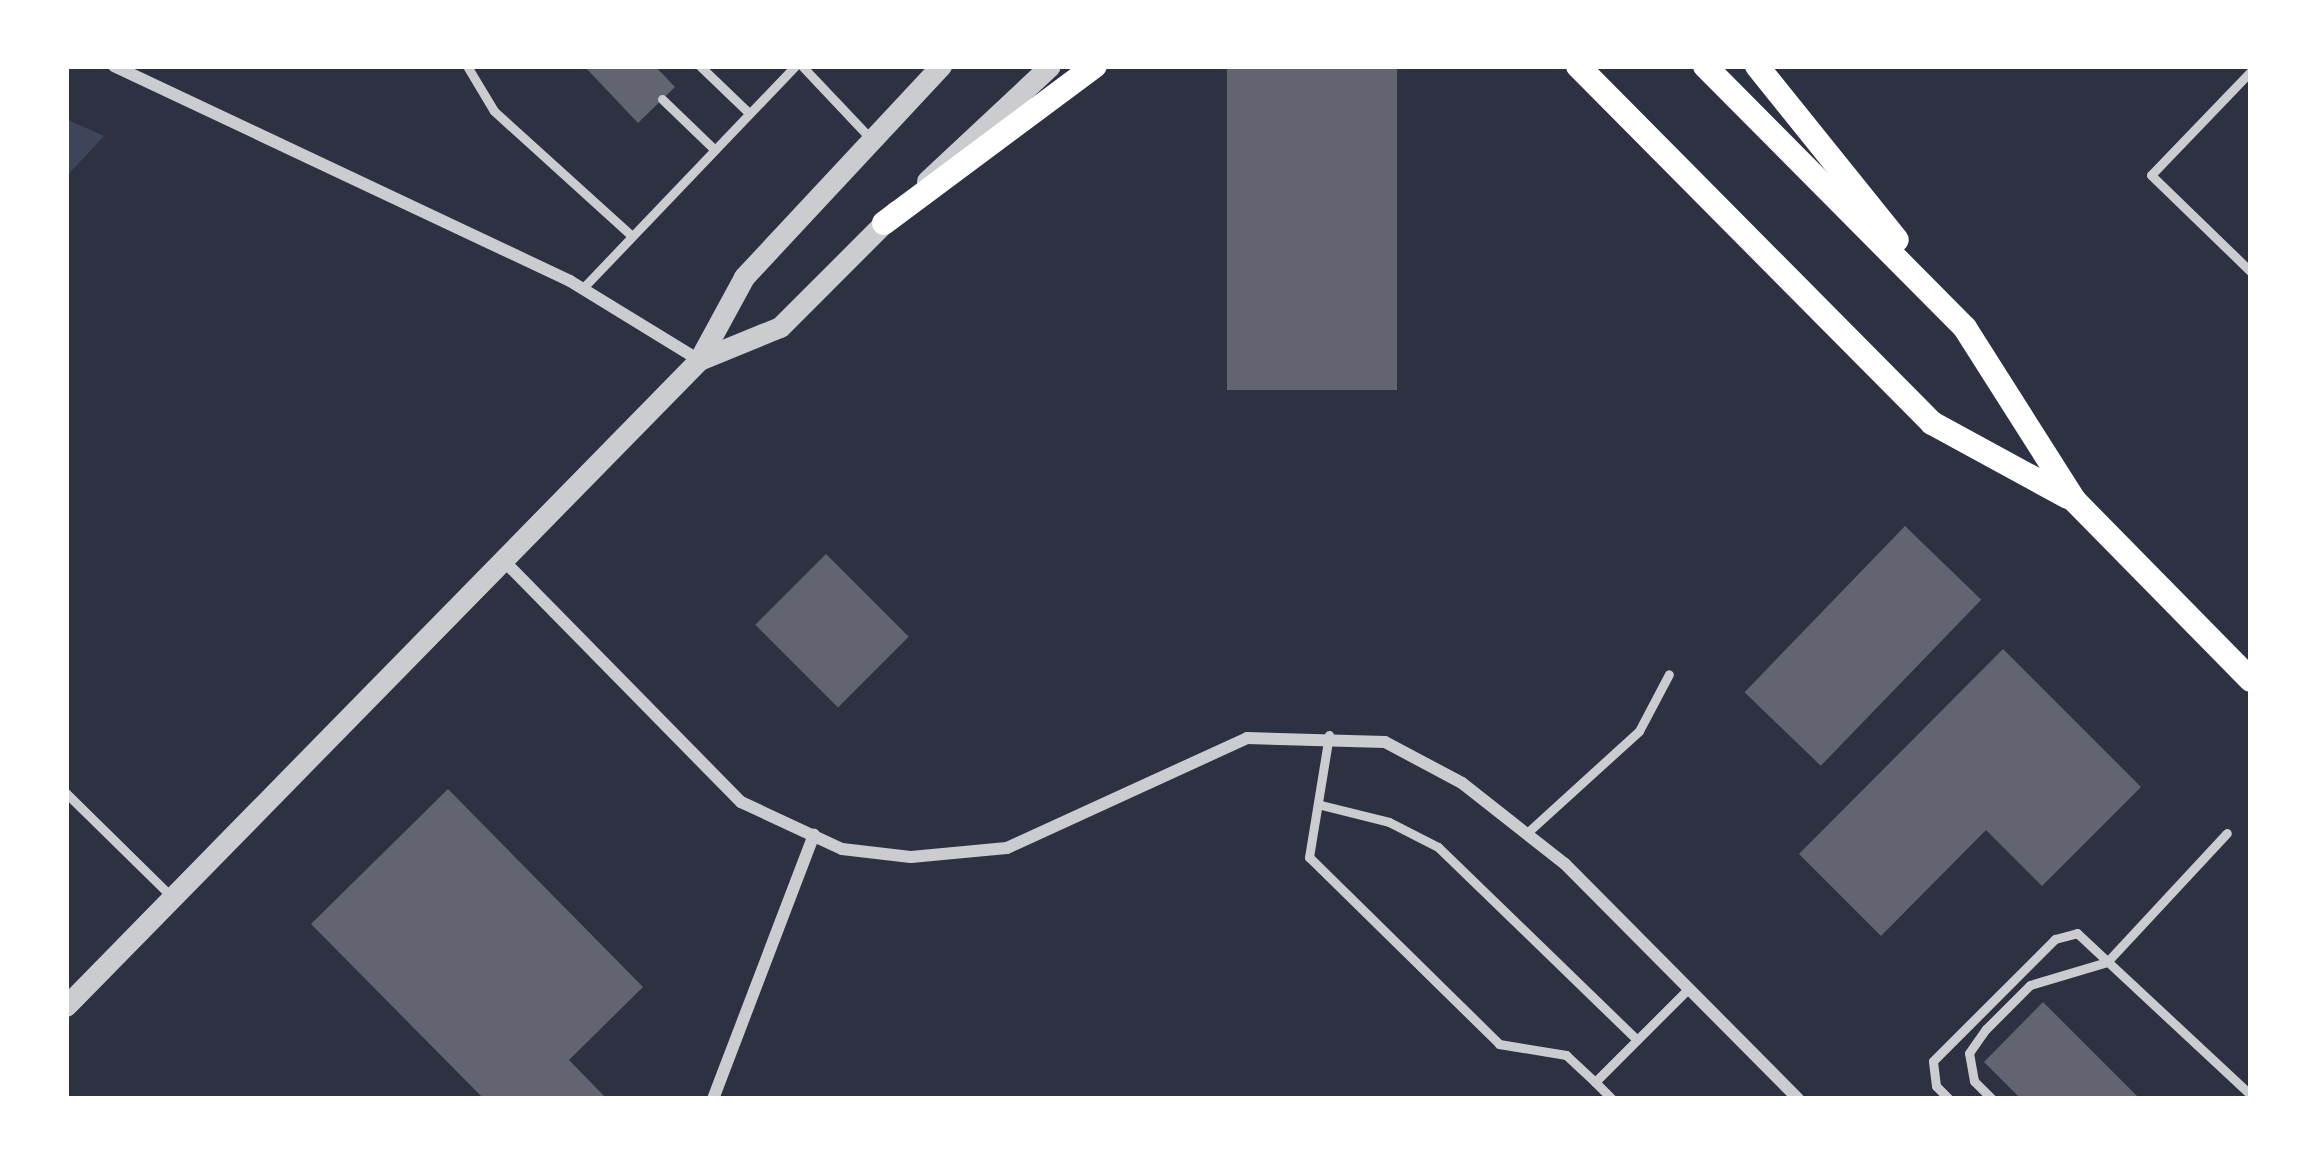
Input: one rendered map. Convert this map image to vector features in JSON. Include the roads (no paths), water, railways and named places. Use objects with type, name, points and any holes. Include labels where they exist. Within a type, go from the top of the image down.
[{"type":"main road","points":[[884,223],[1094,66]]},
{"type":"main road","points":[[1578,66],[1932,423],[2074,500]]},
{"type":"main road","points":[[1705,66],[1965,328]]},
{"type":"main road","points":[[1757,66],[1965,328],[2074,500],[2251,680]]},
{"type":"street","points":[[114,66],[582,289],[699,360]]},
{"type":"street","points":[[66,1006],[699,360],[744,277],[941,66]]},
{"type":"street","points":[[699,360],[780,327],[1050,66]]},
{"type":"street","points":[[506,562],[690,758],[741,802],[842,849],[910,857],[1007,848],[1247,738],[1329,735],[1385,742],[1462,782],[1528,832],[1798,1099]]},
{"type":"street","points":[[713,1099],[814,835]]},
{"type":"lane","points":[[467,66],[494,111],[632,236]]},
{"type":"lane","points":[[700,66],[748,112]]},
{"type":"lane","points":[[582,289],[748,112],[798,66],[872,140]]},
{"type":"lane","points":[[2251,71],[2151,175],[2251,272]]},
{"type":"lane","points":[[662,99],[714,149]]},
{"type":"lane","points":[[1528,832],[1639,731],[1669,674]]},
{"type":"lane","points":[[1329,735],[1322,806],[1309,857],[1499,1043],[1566,1055],[1612,1099]]},
{"type":"lane","points":[[66,794],[173,898]]},
{"type":"lane","points":[[1322,806],[1389,822],[1438,847],[1637,1040]]},
{"type":"lane","points":[[1992,1099],[1974,1081],[1969,1052],[1986,1029],[2030,985],[2108,962],[2227,833]]},
{"type":"lane","points":[[1949,1099],[1936,1086],[1933,1061],[2055,939],[2077,934],[2251,1095]]},
{"type":"lane","points":[[1595,1082],[1689,988]]}]
